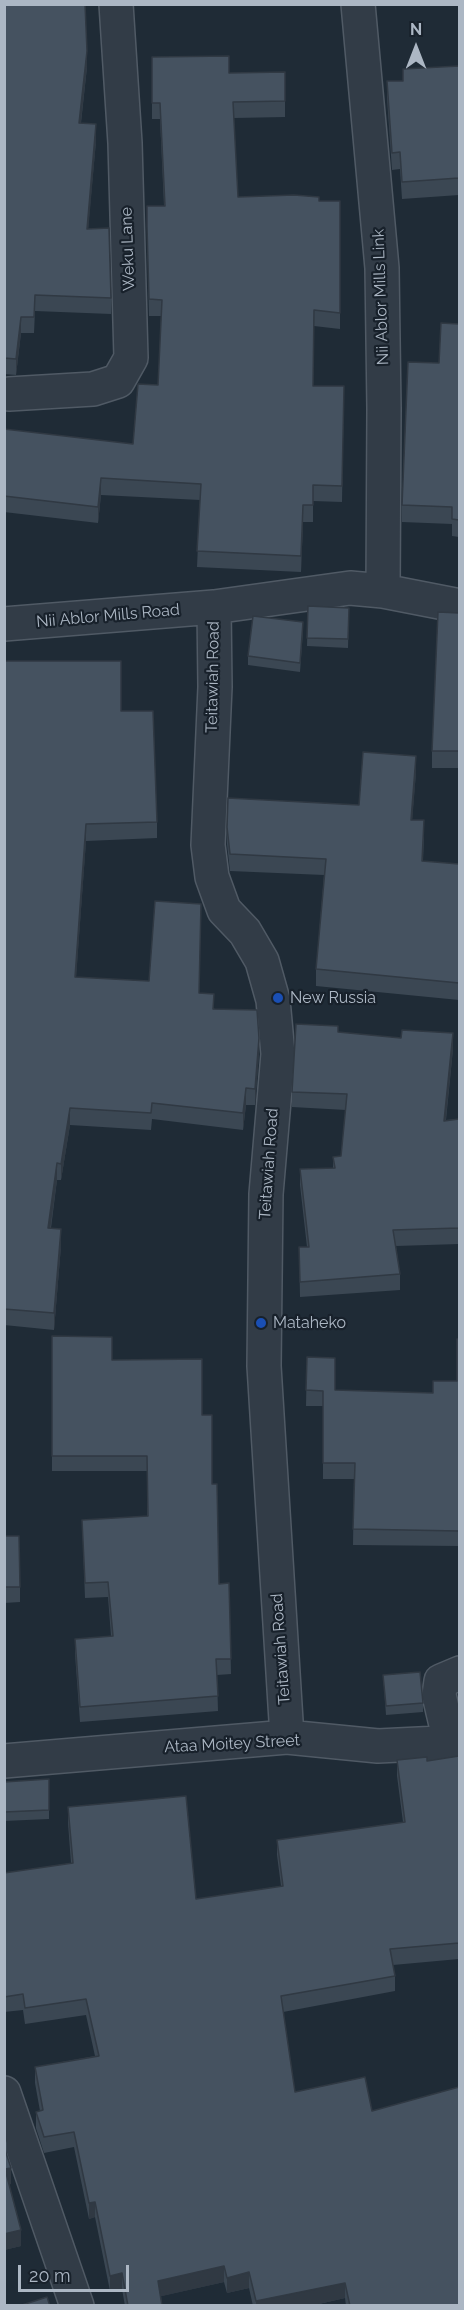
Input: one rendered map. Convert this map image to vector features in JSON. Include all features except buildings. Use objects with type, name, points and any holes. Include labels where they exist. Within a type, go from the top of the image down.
[{"type":"street","name":"Weku Lane","points":[[9,394],[93,389],[118,381],[131,358],[125,143],[116,4]]},
{"type":"street","name":"Nii Ablor Mills Link","points":[[358,4],[382,268],[383,591]]},
{"type":"street","name":"Nii Ablor Mills Road","points":[[4,624],[214,607],[350,588],[383,591],[459,606]]},
{"type":"street","name":"Teitawiah Road","points":[[214,607],[215,687],[208,845],[212,877],[225,910],[245,932],[262,961],[273,1000],[278,1054],[266,1194],[264,1366],[287,1737]]},
{"type":"street","points":[[455,1742],[439,1695],[441,1681],[459,1673]]},
{"type":"street","name":"Ataa Moitey Street","points":[[4,1761],[287,1737],[378,1746],[455,1742]]},
{"type":"street","points":[[4,2093],[77,2306]]},
{"type":"place","name":"New Russia","points":[[278,998]]},
{"type":"place","name":"Mataheko","points":[[261,1323]]}]
